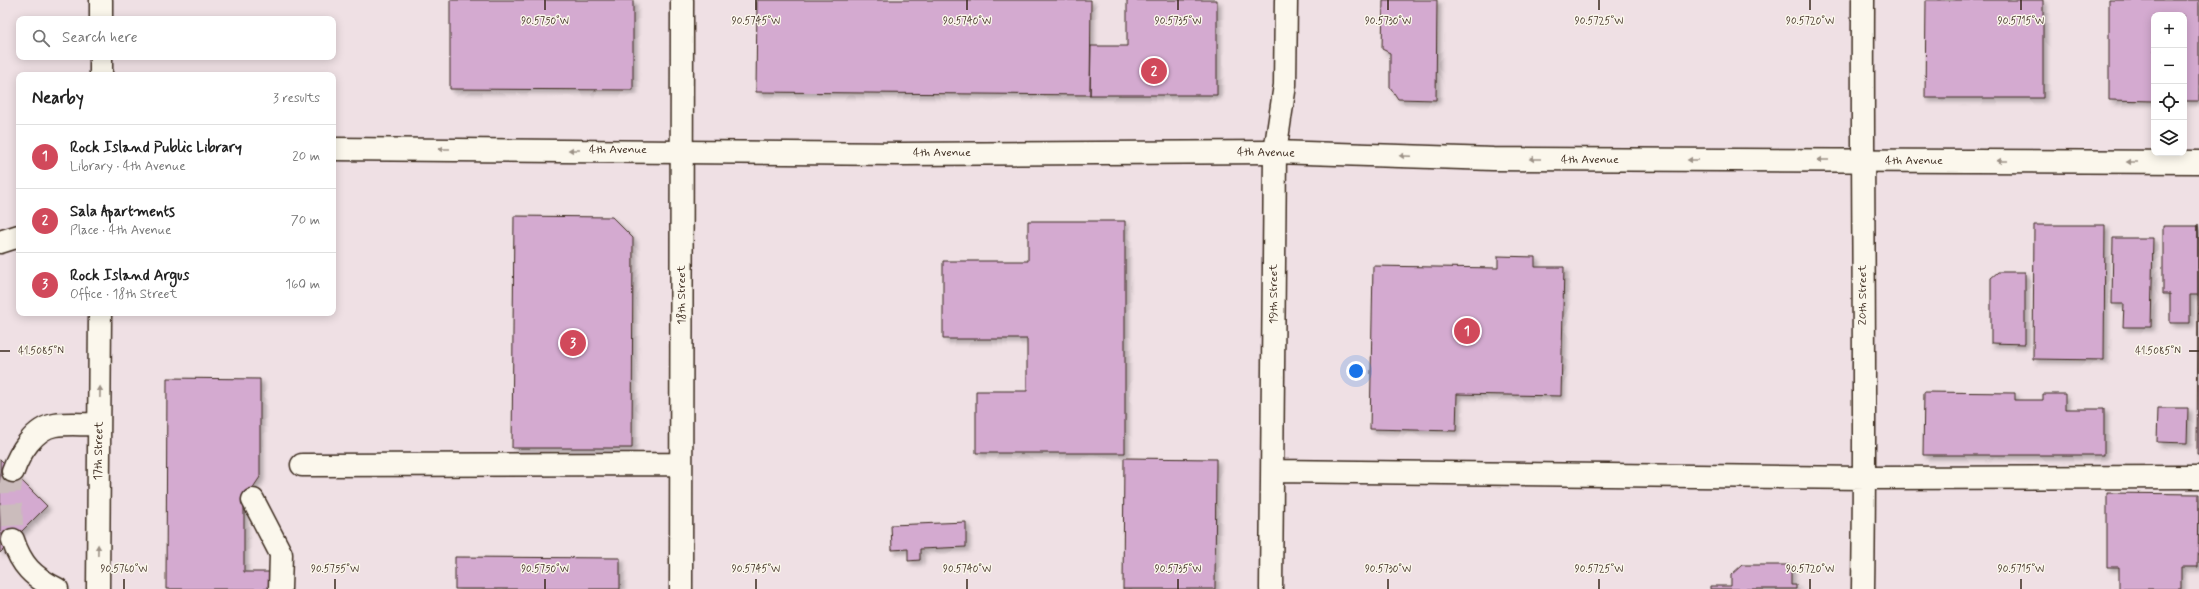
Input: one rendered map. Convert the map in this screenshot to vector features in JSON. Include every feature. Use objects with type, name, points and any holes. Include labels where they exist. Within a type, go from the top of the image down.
[{"type":"street","points":[[101,0],[101,16]]},
{"type":"street","name":"18th Street","points":[[681,589],[680,464],[683,151],[682,0]]},
{"type":"street","name":"19th Street","points":[[1271,589],[1275,152],[1286,85],[1286,0]]},
{"type":"street","name":"20th Street","points":[[1863,0],[1862,160],[1865,478],[1863,589]]},
{"type":"street","points":[[101,60],[101,72]]},
{"type":"street","name":"4th Avenue","points":[[336,149],[903,154],[1275,152],[1493,159],[2199,162]]},
{"type":"street","points":[[0,242],[16,237]]},
{"type":"street","name":"17th Street","points":[[98,589],[100,316]]},
{"type":"street","points":[[12,472],[18,458],[32,438],[52,426],[99,424]]},
{"type":"street","points":[[302,465],[680,464]]},
{"type":"street","points":[[1273,471],[1865,478],[2199,477]]},
{"type":"street","points":[[253,500],[281,554],[280,589]]},
{"type":"street","points":[[13,540],[18,554],[26,568],[57,589]]},
{"type":"building","points":[[450,0],[633,0],[633,90],[450,89]]},
{"type":"building","points":[[757,0],[1091,0],[1090,95],[756,92]]},
{"type":"building","points":[[1127,0],[1217,0],[1217,95],[1090,95],[1091,46],[1127,46]]},
{"type":"building","points":[[1383,0],[1437,0],[1436,100],[1398,99],[1390,87],[1390,53],[1382,49]]},
{"type":"building","points":[[1926,0],[2043,0],[2043,98],[1925,98]]},
{"type":"building","points":[[2109,0],[2199,0],[2199,101],[2187,101],[2187,12],[2151,12],[2151,101],[2109,100]]},
{"type":"building","points":[[514,216],[612,217],[633,238],[632,448],[512,448]]},
{"type":"building","points":[[1028,221],[1125,221],[1125,453],[976,453],[976,391],[1027,391],[1027,339],[943,339],[943,261],[1028,261]]},
{"type":"building","points":[[2198,224],[2199,455],[2197,455],[2198,295]]},
{"type":"building","points":[[2034,225],[2105,225],[2104,360],[2033,359]]},
{"type":"building","points":[[2163,226],[2198,226],[2198,295],[2190,295],[2190,323],[2170,323],[2170,294],[2163,294]]},
{"type":"building","points":[[2113,238],[2153,238],[2151,327],[2123,327],[2124,304],[2112,304]]},
{"type":"building","points":[[1498,256],[1535,257],[1535,267],[1564,267],[1561,396],[1457,394],[1456,431],[1370,429],[1373,266],[1498,268]]},
{"type":"building","points":[[1998,272],[2025,272],[2025,344],[1991,343],[1991,278]]},
{"type":"building","points":[[167,378],[260,379],[260,477],[244,501],[244,572],[269,572],[269,589],[166,589]]},
{"type":"building","points":[[1924,392],[2015,393],[2015,400],[2043,400],[2043,394],[2065,394],[2065,409],[2104,409],[2104,455],[1923,455]]},
{"type":"building","points":[[2158,408],[2188,408],[2187,443],[2157,442]]},
{"type":"building","points":[[1124,458],[1216,459],[1215,589],[1123,589]]},
{"type":"building","points":[[0,459],[47,506],[0,553]]},
{"type":"building","points":[[2107,493],[2199,494],[2198,567],[2181,567],[2181,589],[2119,589],[2119,567],[2107,567]]},
{"type":"building","points":[[966,522],[966,547],[920,549],[920,560],[908,561],[908,549],[892,550],[891,525]]},
{"type":"building","points":[[455,557],[620,558],[620,589],[455,589]]},
{"type":"building","points":[[1742,565],[1791,565],[1791,585],[1796,585],[1796,589],[1710,589],[1710,586],[1731,586],[1731,575]]},
{"type":"tunnel","points":[[13,471],[10,489],[13,540]]},
{"type":"place","name":"Sala Apartments","points":[[1154,71]]},
{"type":"place","name":"Rock Island Public Library","points":[[1467,331]]},
{"type":"place","name":"Rock Island Argus","points":[[573,343]]}]
